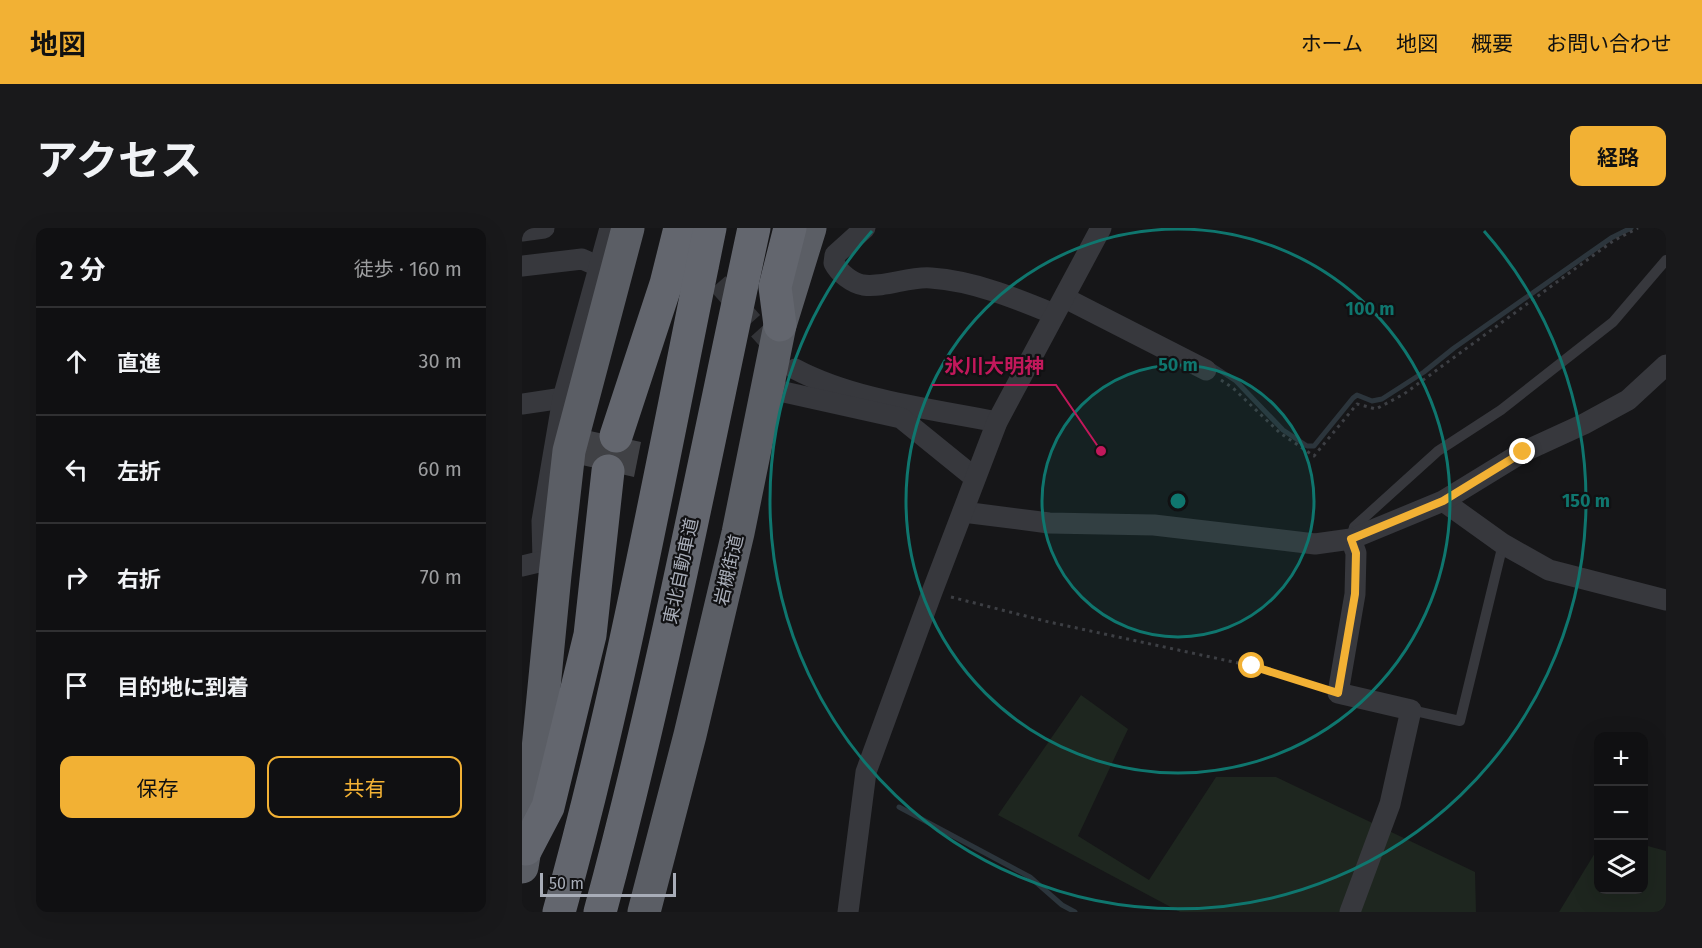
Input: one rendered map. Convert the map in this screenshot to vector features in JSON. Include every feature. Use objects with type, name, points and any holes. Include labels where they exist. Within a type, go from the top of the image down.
[{"type":"highway","points":[[524,858],[549,568],[569,451],[628,228]]},
{"type":"highway","points":[[616,436],[666,284],[681,228]]},
{"type":"highway","points":[[560,912],[587,812],[624,650],[710,228]]},
{"type":"highway","name":"東北自動車道","points":[[600,912],[624,824],[665,645],[754,228]]},
{"type":"highway","points":[[780,325],[775,287],[790,228]]},
{"type":"highway","name":"岩槻街道","points":[[644,912],[690,735],[738,534],[780,325],[810,228]]},
{"type":"highway","points":[[524,858],[548,807],[590,635],[608,471]]},
{"type":"street","points":[[522,231],[544,228]]},
{"type":"street","points":[[522,566],[549,568],[542,521],[563,398],[610,228]]},
{"type":"street","points":[[866,228],[835,255],[834,263],[846,277],[862,285],[930,277],[1059,306],[1206,370]]},
{"type":"street","points":[[848,912],[866,772],[932,592],[997,422],[1101,228]]},
{"type":"street","points":[[522,267],[582,259],[600,267]]},
{"type":"street","points":[[963,512],[1049,523],[1154,525],[1315,544],[1351,539],[1443,501],[1523,452],[1584,424],[1628,400],[1666,365]]},
{"type":"street","points":[[795,369],[811,377],[874,397],[997,422]]},
{"type":"street","points":[[766,388],[901,418],[975,478]]},
{"type":"street","points":[[522,404],[563,398]]},
{"type":"street","points":[[1443,501],[1503,544],[1549,570],[1666,600]]},
{"type":"street","points":[[1350,912],[1390,804],[1411,710],[1338,693],[1355,594],[1356,553],[1351,539]]},
{"type":"lane","points":[[1351,539],[1354,527],[1438,451],[1501,410],[1613,322],[1666,260]]},
{"type":"lane","points":[[1411,710],[1460,721],[1503,544]]},
{"type":"path","points":[[1206,370],[1233,388],[1280,433],[1314,456],[1357,404],[1376,409],[1404,394],[1613,241],[1638,228]]},
{"type":"path","points":[[932,592],[1049,622],[1252,666],[1338,693]]},
{"type":"shaded area","points":[[1081,695],[1128,729],[1078,836],[1149,880],[1216,777],[1276,777],[1475,872],[1476,912],[1180,912],[998,815]]},
{"type":"shaded area","points":[[1648,846],[1666,851],[1666,912],[1559,912],[1594,855],[1594,894],[1648,894]]},
{"type":"building","points":[[590,431],[641,442],[634,477],[582,465]]},
{"type":"waterway","points":[[1210,364],[1236,381],[1283,430],[1307,446],[1314,446],[1357,395],[1372,401],[1382,399],[1424,372],[1454,348],[1611,238],[1631,228]]},
{"type":"waterway","points":[[899,807],[1030,877],[1062,905],[1075,912]]},
{"type":"tunnel","points":[[697,260],[780,353]]},
{"type":"place","name":"氷川大明神","points":[[1101,451]]},
{"type":"route","points":[[1252,666],[1338,693],[1355,594],[1356,553],[1351,539],[1443,501],[1523,452]]}]
